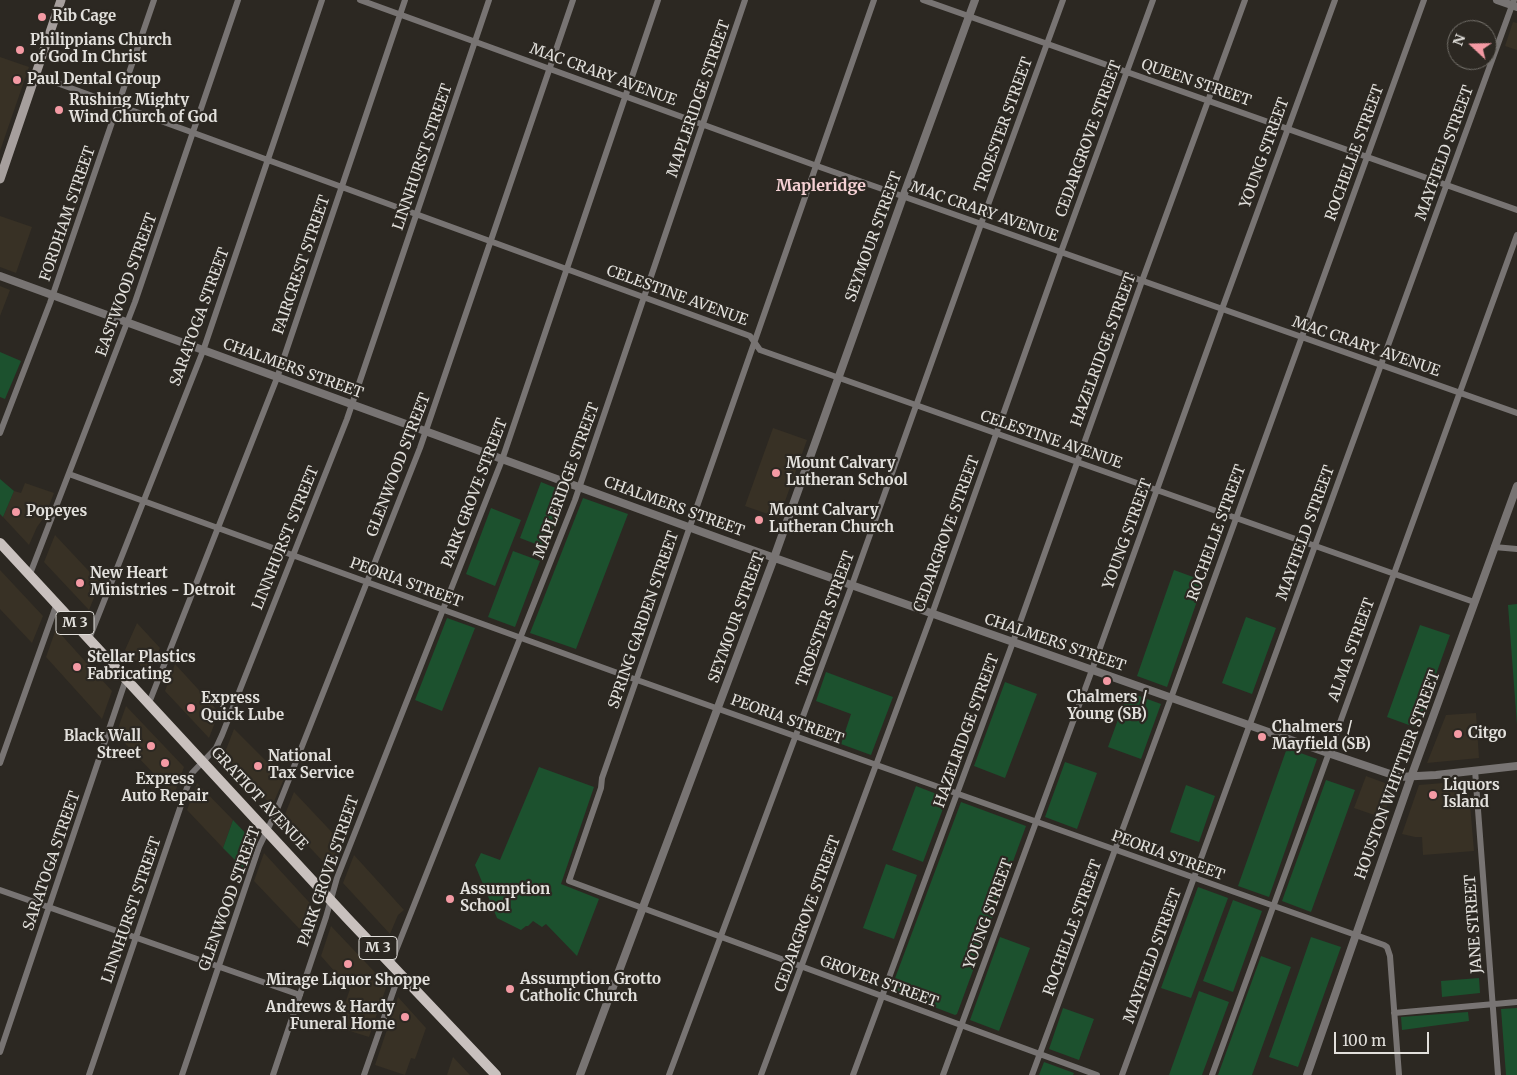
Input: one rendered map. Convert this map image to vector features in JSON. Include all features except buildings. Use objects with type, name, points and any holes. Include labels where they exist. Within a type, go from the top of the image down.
[{"type":"main road","points":[[0,180],[61,0]]},
{"type":"main road","name":"GRATIOT AVENUE","points":[[0,543],[496,1075]]},
{"type":"street","name":"FORDHAM STREET","points":[[0,433],[53,296],[154,0]]},
{"type":"street","name":"EASTWOOD STREET","points":[[30,574],[128,324],[238,0]]},
{"type":"street","name":"SARATOGA STREET","points":[[89,639],[203,351],[322,0]]},
{"type":"street","name":"MAC CRARY AVENUE","points":[[360,0],[816,166],[1517,413]]},
{"type":"street","name":"FAIRCREST STREET","points":[[150,703],[277,378],[405,0]]},
{"type":"street","name":"LINNHURST STREET","points":[[89,1075],[192,773],[216,748],[352,405],[489,0]]},
{"type":"street","name":"GLENWOOD STREET","points":[[182,1075],[259,847],[268,830],[426,432],[573,0]]},
{"type":"street","name":"PARK GROVE STREET","points":[[273,1075],[348,847],[502,460],[658,0]]},
{"type":"street","name":"MAPLERIDGE STREET","points":[[391,963],[579,488],[745,0]]},
{"type":"street","name":"SPRING GARDEN STREET","points":[[568,881],[601,788],[602,778],[874,0]]},
{"type":"street","name":"QUEEN STREET","points":[[923,0],[1517,210]]},
{"type":"street","name":"SEYMOUR STREET","points":[[580,1075],[774,558],[975,0]]},
{"type":"street","name":"TROESTER STREET","points":[[669,1075],[852,585],[1063,0]]},
{"type":"street","name":"CEDARGROVE STREET","points":[[761,1075],[932,614],[1061,252],[1154,0]]},
{"type":"street","name":"HAZELRIDGE STREET","points":[[853,1075],[1013,642],[1245,0]]},
{"type":"street","name":"YOUNG STREET","points":[[943,1075],[1335,0]]},
{"type":"street","name":"ROCHELLE STREET","points":[[1032,1075],[1116,850],[1424,0]]},
{"type":"street","points":[[1497,0],[1514,4]]},
{"type":"street","name":"MAYFIELD STREET","points":[[1122,1075],[1497,45],[1514,4]]},
{"type":"street","name":"CELESTINE AVENUE","points":[[35,75],[750,336],[760,350],[1474,602]]},
{"type":"street","name":"ALMA STREET","points":[[1212,1075],[1517,235]]},
{"type":"street","name":"CHALMERS STREET","points":[[0,276],[690,528],[1399,777],[1517,766]]},
{"type":"street","name":"PEORIA STREET","points":[[69,474],[637,680],[1387,947],[1390,956],[1394,1013]]},
{"type":"street","name":"HOUSTON WHITTIER STREET","points":[[1307,1075],[1411,776],[1517,486]]},
{"type":"street","points":[[1494,547],[1517,549]]},
{"type":"street","points":[[0,762],[57,604]]},
{"type":"street","name":"SARATOGA STREET","points":[[0,1052],[126,679]]},
{"type":"street","name":"JANE STREET","points":[[1475,770],[1498,1075]]},
{"type":"street","name":"GROVER STREET","points":[[568,881],[1097,1075]]},
{"type":"street","points":[[0,890],[300,995]]},
{"type":"street","points":[[364,1075],[400,972]]},
{"type":"street","points":[[1399,1075],[1394,1013],[1517,1002]]},
{"type":"shaded area","points":[[1513,22],[1517,23],[1517,50],[1505,46]]},
{"type":"shaded area","points":[[0,57],[29,67],[0,151]]},
{"type":"shaded area","points":[[0,216],[32,227],[16,273],[0,267]]},
{"type":"shaded area","points":[[0,286],[10,290],[0,316]]},
{"type":"shaded area","name":"Mount Calvary Lutheran School","points":[[773,428],[807,440],[779,518],[745,506]]},
{"type":"shaded area","points":[[25,483],[54,493],[45,516],[37,527],[29,545],[3,517],[14,491],[21,493]]},
{"type":"shaded area","points":[[55,535],[100,583],[89,610],[44,562]]},
{"type":"shaded area","points":[[0,570],[43,616],[32,643],[0,609]]},
{"type":"shaded area","points":[[137,623],[160,648],[149,674],[125,650]]},
{"type":"shaded area","points":[[56,629],[112,691],[102,719],[46,657]]},
{"type":"shaded area","points":[[175,664],[219,712],[209,738],[165,691]]},
{"type":"shaded area","points":[[126,706],[184,767],[174,795],[116,734]]},
{"type":"shaded area","points":[[1476,713],[1479,758],[1427,763],[1446,715]]},
{"type":"shaded area","points":[[234,729],[284,779],[272,806],[224,755]]},
{"type":"shaded area","points":[[1366,776],[1393,786],[1383,818],[1354,808]]},
{"type":"shaded area","points":[[1468,781],[1474,851],[1423,855],[1422,837],[1402,834],[1419,785]]},
{"type":"shaded area","points":[[197,783],[233,820],[223,848],[187,810]]},
{"type":"shaded area","points":[[294,792],[342,843],[331,870],[283,819]]},
{"type":"shaded area","points":[[264,853],[319,913],[310,940],[254,881]]},
{"type":"shaded area","points":[[354,855],[404,910],[398,915],[390,934],[343,883]]},
{"type":"shaded area","points":[[331,926],[387,985],[369,1037],[337,1027],[350,989],[321,956]]},
{"type":"shaded area","points":[[398,997],[426,1028],[415,1059],[411,1058],[405,1075],[375,1065]]},
{"type":"shaded area","points":[[453,1057],[470,1075],[447,1075]]},
{"type":"green space","points":[[0,352],[21,361],[5,399],[0,397]]},
{"type":"green space","points":[[0,479],[14,491],[3,517],[0,514]]},
{"type":"green space","points":[[541,482],[568,493],[546,548],[520,538]]},
{"type":"green space","points":[[583,498],[628,514],[576,649],[530,633]]},
{"type":"green space","points":[[491,508],[521,520],[495,586],[466,574]]},
{"type":"green space","points":[[513,551],[540,561],[515,627],[488,617]]},
{"type":"green space","points":[[1174,570],[1204,581],[1167,687],[1137,676]]},
{"type":"green space","points":[[1517,604],[1517,725],[1508,605]]},
{"type":"green space","points":[[1246,617],[1276,628],[1252,694],[1222,683]]},
{"type":"green space","points":[[447,618],[475,628],[442,711],[415,700]]},
{"type":"green space","points":[[1420,625],[1450,635],[1417,728],[1387,717]]},
{"type":"green space","points":[[826,672],[893,697],[871,755],[841,744],[851,714],[816,701]]},
{"type":"green space","points":[[1005,682],[1037,694],[1005,778],[974,766]]},
{"type":"green space","points":[[1128,692],[1161,704],[1141,759],[1108,747]]},
{"type":"green space","points":[[1287,748],[1317,759],[1269,897],[1238,886]]},
{"type":"green space","points":[[1065,762],[1097,773],[1077,829],[1045,817]]},
{"type":"green space","points":[[539,767],[594,787],[561,884],[599,899],[577,956],[546,924],[542,927],[533,921],[521,930],[497,918],[475,865],[481,853],[500,860]]},
{"type":"green space","points":[[1326,780],[1355,790],[1311,912],[1282,901]]},
{"type":"green space","points":[[1186,785],[1215,796],[1199,842],[1170,832]]},
{"type":"green space","points":[[916,786],[947,798],[923,862],[892,850]]},
{"type":"green space","points":[[961,802],[1026,826],[957,1014],[955,1015],[891,989]]},
{"type":"green space","points":[[233,820],[253,841],[243,868],[223,848]]},
{"type":"green space","points":[[886,864],[917,875],[894,939],[863,928]]},
{"type":"green space","points":[[1198,887],[1228,898],[1191,998],[1161,988]]},
{"type":"green space","points":[[1233,900],[1262,911],[1233,992],[1203,981]]},
{"type":"green space","points":[[1000,937],[1030,948],[999,1031],[970,1020]]},
{"type":"green space","points":[[1311,937],[1341,947],[1298,1067],[1269,1057]]},
{"type":"green space","points":[[1261,956],[1291,967],[1252,1075],[1218,1075]]},
{"type":"green space","points":[[1479,978],[1480,993],[1442,997],[1441,981]]},
{"type":"green space","points":[[1199,991],[1229,1002],[1202,1075],[1169,1075]]},
{"type":"green space","points":[[1063,1008],[1094,1019],[1079,1060],[1049,1049]]},
{"type":"green space","points":[[1517,1008],[1517,1075],[1506,1075],[1501,1009]]},
{"type":"green space","points":[[1468,1012],[1469,1021],[1402,1030],[1401,1017]]},
{"type":"green space","points":[[1044,1062],[1074,1073],[1073,1075],[1039,1075]]},
{"type":"place","name":"Rib Cage","points":[[42,17]]},
{"type":"place","name":"Philippians Church of God In Christ","points":[[20,50]]},
{"type":"place","name":"Paul Dental Group","points":[[17,80]]},
{"type":"place","name":"Rushing Mighty Wind Church of God","points":[[59,110]]},
{"type":"place","name":"Mount Calvary Lutheran School","points":[[776,473]]},
{"type":"place","name":"Popeyes","points":[[16,512]]},
{"type":"place","name":"Mount Calvary Lutheran Church","points":[[759,520]]},
{"type":"place","name":"New Heart Ministries - Detroit","points":[[80,583]]},
{"type":"place","name":"Stellar Plastics Fabricating","points":[[77,667]]},
{"type":"place","name":"Chalmers / Young (SB)","points":[[1107,681]]},
{"type":"place","name":"Express Quick Lube","points":[[191,708]]},
{"type":"place","name":"Citgo","points":[[1458,734]]},
{"type":"place","name":"Chalmers / Mayfield (SB)","points":[[1262,737]]},
{"type":"place","name":"Black Wall Street","points":[[151,746]]},
{"type":"place","name":"Express Auto Repair","points":[[165,763]]},
{"type":"place","name":"National Tax Service","points":[[258,766]]},
{"type":"place","name":"Liquors Island","points":[[1433,795]]},
{"type":"place","name":"Assumption School","points":[[450,899]]},
{"type":"place","name":"Mirage Liquor Shoppe","points":[[348,964]]},
{"type":"place","name":"Assumption Grotto Catholic Church","points":[[510,989]]},
{"type":"place","name":"Andrews & Hardy Funeral Home","points":[[405,1017]]},
{"type":"district","name":"Mapleridge","points":[[821,186]]}]
